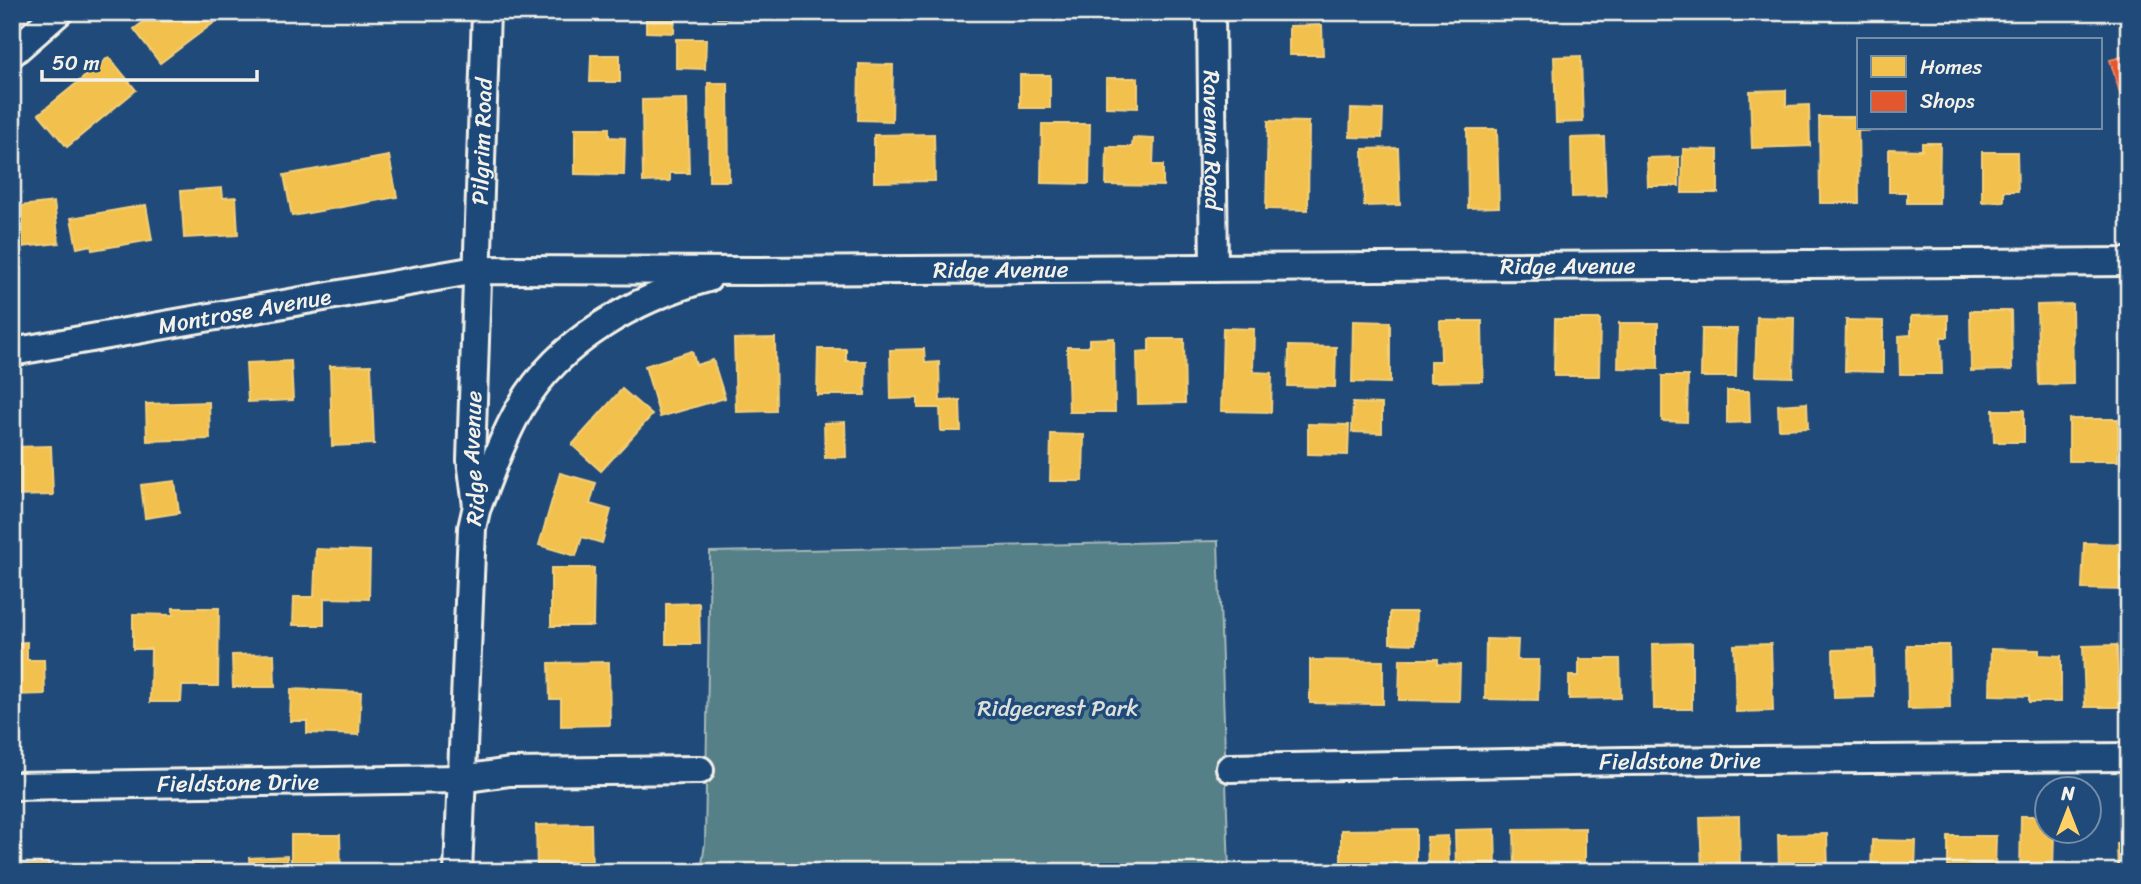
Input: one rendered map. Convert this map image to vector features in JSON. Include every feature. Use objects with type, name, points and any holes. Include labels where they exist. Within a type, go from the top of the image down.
[{"type":"street","points":[[12,52],[59,12]]},
{"type":"street","name":"Pilgrim Road","points":[[476,270],[486,12]]},
{"type":"street","name":"Ravenna Road","points":[[1211,12],[1214,268]]},
{"type":"street","name":"Ridge Avenue","points":[[458,872],[472,528],[477,506],[471,460],[476,270],[754,271],[2129,262]]},
{"type":"street","name":"Montrose Avenue","points":[[12,352],[476,270]]},
{"type":"street","points":[[477,506],[503,441],[523,404],[550,369],[583,339],[621,313],[665,293],[721,275],[754,271]]},
{"type":"street","name":"Fieldstone Drive","points":[[1230,768],[1626,761],[2129,757]]},
{"type":"street","name":"Fieldstone Drive","points":[[12,786],[461,779],[510,772],[700,770]]},
{"type":"green space","name":"Ridgecrest Park","points":[[1218,541],[1229,872],[701,872],[705,843],[710,552]]},
{"type":"building: Homes","points":[[157,12],[215,12],[220,18],[160,63],[134,29]]},
{"type":"building: Homes","points":[[646,12],[675,12],[674,33],[646,32]]},
{"type":"building: Homes","points":[[717,12],[729,12],[729,18],[717,18]]},
{"type":"building: Homes","points":[[1322,25],[1323,55],[1289,55],[1289,26]]},
{"type":"building: Homes","points":[[676,39],[706,39],[705,69],[676,68]]},
{"type":"building: Homes","points":[[591,55],[620,55],[620,82],[590,82]]},
{"type":"building: Homes","points":[[1581,56],[1583,122],[1556,123],[1554,57]]},
{"type":"building: Homes","points":[[109,57],[136,90],[67,147],[39,114]]},
{"type":"building: Homes","points":[[859,64],[893,65],[892,121],[858,120]]},
{"type":"building: Homes","points":[[1020,75],[1050,75],[1050,108],[1020,108]]},
{"type":"building: Homes","points":[[1106,78],[1138,78],[1138,108],[1106,107]]},
{"type":"building: Homes","points":[[708,83],[728,83],[729,181],[709,181]]},
{"type":"building: Homes","points":[[1786,90],[1786,106],[1809,105],[1810,146],[1752,148],[1750,91]]},
{"type":"building: Homes","points":[[687,99],[689,173],[670,173],[670,181],[643,182],[642,100]]},
{"type":"building: Homes","points":[[1351,109],[1383,110],[1382,138],[1350,137]]},
{"type":"building: Homes","points":[[1819,117],[1857,117],[1859,203],[1820,203]]},
{"type":"building: Homes","points":[[1268,121],[1309,122],[1308,210],[1266,209]]},
{"type":"building: Homes","points":[[1042,124],[1090,124],[1089,184],[1041,183]]},
{"type":"building: Homes","points":[[575,128],[609,128],[609,137],[625,138],[624,175],[575,174]]},
{"type":"building: Homes","points":[[1467,129],[1497,129],[1499,207],[1468,208]]},
{"type":"building: Homes","points":[[934,134],[935,181],[874,182],[874,135]]},
{"type":"building: Homes","points":[[1604,137],[1606,196],[1572,197],[1571,138]]},
{"type":"building: Homes","points":[[1133,138],[1154,139],[1153,165],[1163,165],[1163,186],[1106,185],[1107,147],[1132,147]]},
{"type":"building: Homes","points":[[1922,143],[1940,143],[1939,203],[1907,203],[1907,192],[1889,192],[1889,149],[1922,150]]},
{"type":"building: Homes","points":[[1398,148],[1400,205],[1364,206],[1363,149]]},
{"type":"building: Homes","points":[[1683,149],[1718,150],[1718,193],[1682,193]]},
{"type":"building: Homes","points":[[1982,152],[2017,152],[2018,191],[2004,191],[2004,201],[1982,202]]},
{"type":"building: Homes","points":[[389,156],[397,197],[292,216],[284,175]]},
{"type":"building: Homes","points":[[1679,157],[1679,186],[1648,186],[1647,158]]},
{"type":"building: Homes","points":[[222,188],[223,198],[236,197],[238,235],[184,238],[181,191]]},
{"type":"building: Homes","points":[[54,202],[59,243],[21,247],[23,264],[12,265],[12,207]]},
{"type":"building: Homes","points":[[146,205],[152,240],[92,250],[91,245],[77,248],[71,218]]},
{"type":"building: Homes","points":[[2072,304],[2073,384],[2039,385],[2037,305]]},
{"type":"building: Homes","points":[[1970,311],[2011,311],[2012,370],[1971,371]]},
{"type":"building: Homes","points":[[1948,315],[1948,337],[1941,337],[1942,374],[1900,374],[1899,336],[1911,335],[1911,316]]},
{"type":"building: Homes","points":[[1757,317],[1794,318],[1793,377],[1755,376]]},
{"type":"building: Homes","points":[[1555,319],[1600,319],[1599,376],[1554,376]]},
{"type":"building: Homes","points":[[1846,320],[1883,321],[1883,372],[1845,371]]},
{"type":"building: Homes","points":[[1353,321],[1390,322],[1390,383],[1352,382]]},
{"type":"building: Homes","points":[[1440,321],[1482,321],[1483,381],[1430,382],[1430,361],[1441,361]]},
{"type":"building: Homes","points":[[1619,323],[1658,323],[1658,369],[1618,368]]},
{"type":"building: Homes","points":[[1223,328],[1254,329],[1253,372],[1272,373],[1271,412],[1221,411]]},
{"type":"building: Homes","points":[[1702,329],[1737,329],[1736,377],[1701,377]]},
{"type":"building: Homes","points":[[775,338],[776,411],[736,412],[734,339]]},
{"type":"building: Homes","points":[[1114,338],[1115,412],[1069,412],[1067,347],[1089,347],[1089,339]]},
{"type":"building: Homes","points":[[1149,339],[1184,339],[1185,403],[1138,404],[1137,352],[1149,351]]},
{"type":"building: Homes","points":[[1289,346],[1336,347],[1335,387],[1288,386]]},
{"type":"building: Homes","points":[[818,349],[846,349],[846,361],[866,361],[865,395],[817,395]]},
{"type":"building: Homes","points":[[924,349],[925,363],[939,362],[940,401],[960,400],[961,431],[941,431],[940,408],[918,408],[918,398],[891,399],[890,350]]},
{"type":"building: Homes","points":[[692,351],[696,365],[713,360],[725,398],[660,417],[645,366]]},
{"type":"building: Homes","points":[[291,361],[293,400],[248,402],[246,363]]},
{"type":"building: Homes","points":[[371,365],[374,444],[332,446],[330,366]]},
{"type":"building: Homes","points":[[1662,376],[1688,376],[1687,422],[1662,421]]},
{"type":"building: Homes","points":[[622,389],[652,415],[601,471],[572,445]]},
{"type":"building: Homes","points":[[1727,391],[1749,391],[1750,422],[1727,423]]},
{"type":"building: Homes","points":[[209,402],[210,439],[147,441],[146,404]]},
{"type":"building: Homes","points":[[1353,403],[1382,404],[1382,433],[1352,432]]},
{"type":"building: Homes","points":[[1807,403],[1808,428],[1779,429],[1778,405]]},
{"type":"building: Homes","points":[[1993,410],[2024,410],[2024,442],[1994,442]]},
{"type":"building: Homes","points":[[2069,419],[2118,419],[2118,461],[2069,461]]},
{"type":"building: Homes","points":[[845,422],[846,457],[825,458],[824,423]]},
{"type":"building: Homes","points":[[1308,424],[1349,425],[1348,455],[1308,454]]},
{"type":"building: Homes","points":[[1051,434],[1084,435],[1083,481],[1050,481]]},
{"type":"building: Homes","points":[[51,446],[53,495],[12,496],[12,447]]},
{"type":"building: Homes","points":[[560,473],[596,483],[590,504],[611,510],[602,543],[582,537],[576,556],[539,545]]},
{"type":"building: Homes","points":[[175,481],[179,513],[145,518],[141,485]]},
{"type":"building: Homes","points":[[2084,543],[2128,544],[2126,590],[2082,589]]},
{"type":"building: Homes","points":[[316,549],[370,551],[369,599],[324,598],[324,625],[293,625],[294,597],[314,597]]},
{"type":"building: Homes","points":[[551,568],[594,568],[593,626],[551,626]]},
{"type":"building: Homes","points":[[699,603],[700,644],[666,644],[666,604]]},
{"type":"building: Homes","points":[[173,608],[219,608],[218,686],[182,686],[181,702],[150,702],[151,649],[133,649],[133,614],[173,615]]},
{"type":"building: Homes","points":[[1390,612],[1416,612],[1415,644],[1390,643]]},
{"type":"building: Homes","points":[[1486,639],[1518,640],[1517,660],[1539,660],[1538,700],[1485,699]]},
{"type":"building: Homes","points":[[27,642],[27,660],[44,660],[45,694],[12,695],[12,643]]},
{"type":"building: Homes","points":[[1692,643],[1692,709],[1654,709],[1653,644]]},
{"type":"building: Homes","points":[[1771,644],[1773,711],[1736,712],[1734,645]]},
{"type":"building: Homes","points":[[1907,645],[1949,645],[1950,708],[1908,709]]},
{"type":"building: Homes","points":[[2117,645],[2119,707],[2085,707],[2083,646]]},
{"type":"building: Homes","points":[[1873,649],[1874,697],[1834,698],[1833,650]]},
{"type":"building: Homes","points":[[1991,649],[2039,650],[2039,655],[2061,656],[2061,702],[2029,702],[2029,696],[1990,695]]},
{"type":"building: Homes","points":[[274,654],[275,687],[233,687],[232,655]]},
{"type":"building: Homes","points":[[1400,659],[1438,659],[1438,664],[1460,665],[1459,701],[1399,700]]},
{"type":"building: Homes","points":[[1579,659],[1620,659],[1621,698],[1569,699],[1569,676],[1579,676]]},
{"type":"building: Homes","points":[[1310,660],[1383,661],[1383,704],[1310,703]]},
{"type":"building: Homes","points":[[609,662],[610,725],[561,726],[561,699],[550,699],[549,663]]},
{"type":"building: Homes","points":[[291,689],[361,692],[359,735],[307,733],[307,721],[290,721]]},
{"type":"building: Homes","points":[[1739,816],[1740,872],[1702,872],[1700,817]]},
{"type":"building: Homes","points":[[2021,816],[2032,816],[2032,846],[2054,846],[2053,872],[2020,872]]},
{"type":"building: Homes","points":[[591,824],[592,872],[537,872],[536,825]]},
{"type":"building: Homes","points":[[1585,828],[1585,866],[1515,868],[1514,829]]},
{"type":"building: Homes","points":[[1416,829],[1416,872],[1341,872],[1341,830]]},
{"type":"building: Homes","points":[[1495,829],[1496,868],[1456,870],[1455,830]]},
{"type":"building: Homes","points":[[1827,834],[1828,872],[1779,872],[1778,835]]},
{"type":"building: Homes","points":[[291,835],[340,835],[341,871],[291,871]]},
{"type":"building: Homes","points":[[1448,836],[1449,870],[1428,871],[1427,837]]},
{"type":"building: Homes","points":[[1948,836],[1996,836],[1995,872],[1948,872]]},
{"type":"building: Homes","points":[[1872,840],[1916,841],[1915,872],[1871,872]]},
{"type":"building: Homes","points":[[2117,844],[2129,844],[2129,872],[2118,872]]},
{"type":"building: Homes","points":[[287,856],[288,872],[250,872],[249,858]]},
{"type":"building: Homes","points":[[51,864],[51,872],[12,872],[12,865]]},
{"type":"building: Homes","points":[[210,864],[210,872],[152,872],[152,865]]},
{"type":"building: Homes","points":[[75,866],[93,866],[93,872],[76,872]]},
{"type":"building: Shops","points":[[2129,55],[2129,123],[2110,60]]}]
